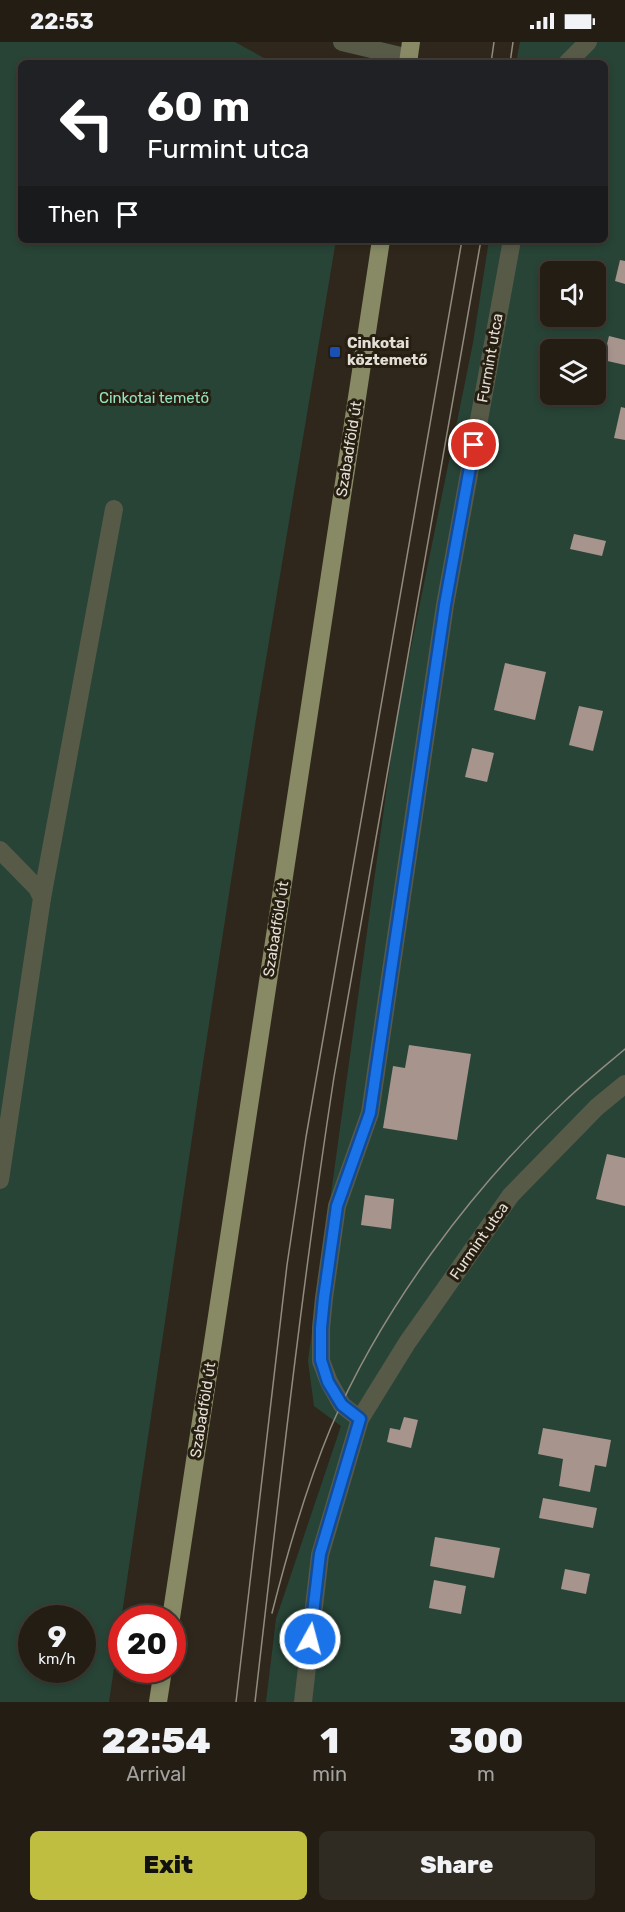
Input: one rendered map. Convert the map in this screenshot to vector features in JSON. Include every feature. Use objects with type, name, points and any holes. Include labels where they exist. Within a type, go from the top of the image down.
[{"type":"main road","name":"Szabadföld út","points":[[173,1605],[381,243]]},
{"type":"main road","points":[[158,1702],[161,1683]]},
{"type":"street","points":[[342,42],[409,54]]},
{"type":"street","points":[[570,60],[588,42]]},
{"type":"street","name":"Furmint utca","points":[[360,1419],[342,1405],[328,1382],[321,1360],[324,1298],[337,1206],[370,1113],[445,605],[511,243]]},
{"type":"street","points":[[0,1180],[42,898],[114,508]]},
{"type":"street","points":[[0,850],[37,888],[42,898]]},
{"type":"street","name":"Furmint utca","points":[[303,1702],[320,1554],[360,1419],[407,1342],[511,1195],[597,1107],[625,1084]]},
{"type":"green space","name":"Cinkotai temető","points":[[0,42],[235,42],[268,60],[18,60],[18,243],[335,243],[255,725],[123,1605],[108,1605],[108,1683],[112,1683],[109,1702],[0,1702]]},
{"type":"green space","points":[[520,42],[625,42],[625,1702],[266,1702],[276,1619],[341,1426],[314,1406],[308,1361],[396,721],[473,343],[489,243],[608,243],[608,60],[517,60]]},
{"type":"building","points":[[620,260],[625,261],[625,284],[615,281]]},
{"type":"building","points":[[609,336],[625,340],[625,365],[606,361]]},
{"type":"building","points":[[621,407],[625,408],[625,440],[614,438]]},
{"type":"building","points":[[574,534],[606,541],[602,556],[570,549]]},
{"type":"building","points":[[505,663],[546,672],[535,720],[494,710]]},
{"type":"building","points":[[579,706],[603,711],[593,751],[569,745]]},
{"type":"building","points":[[472,748],[494,753],[487,782],[465,777]]},
{"type":"building","points":[[409,1045],[471,1054],[457,1140],[383,1128],[393,1066],[405,1068]]},
{"type":"building","points":[[607,1154],[625,1158],[625,1206],[596,1199]]},
{"type":"building","points":[[365,1195],[394,1199],[391,1229],[361,1225]]},
{"type":"building","points":[[404,1417],[418,1420],[411,1448],[387,1442],[390,1428],[400,1430]]},
{"type":"building","points":[[543,1428],[611,1440],[606,1467],[595,1465],[590,1492],[559,1486],[563,1459],[538,1454]]},
{"type":"building","points":[[543,1498],[597,1508],[593,1528],[539,1518]]},
{"type":"building","points":[[435,1537],[500,1548],[494,1578],[430,1566]]},
{"type":"building","points":[[565,1569],[590,1574],[586,1594],[561,1589]]},
{"type":"building","points":[[434,1580],[466,1586],[461,1614],[429,1608]]},
{"type":"tram line","points":[[491,60],[494,42]]},
{"type":"tram line","points":[[510,60],[513,42]]},
{"type":"tram line","points":[[236,1702],[287,1265],[306,1137],[461,243]]},
{"type":"tram line","points":[[255,1702],[301,1311],[334,1077],[480,243]]},
{"type":"tram line","points":[[272,1613],[298,1519],[331,1427],[352,1382],[403,1294],[464,1210],[497,1171],[566,1100],[625,1049]]},
{"type":"place","name":"Cinkotai köztemető","points":[[335,352]]},
{"type":"route","points":[[310,1639],[320,1554],[360,1419],[342,1405],[328,1382],[321,1360],[321,1328],[337,1206],[370,1113],[445,605],[474,445]]}]
